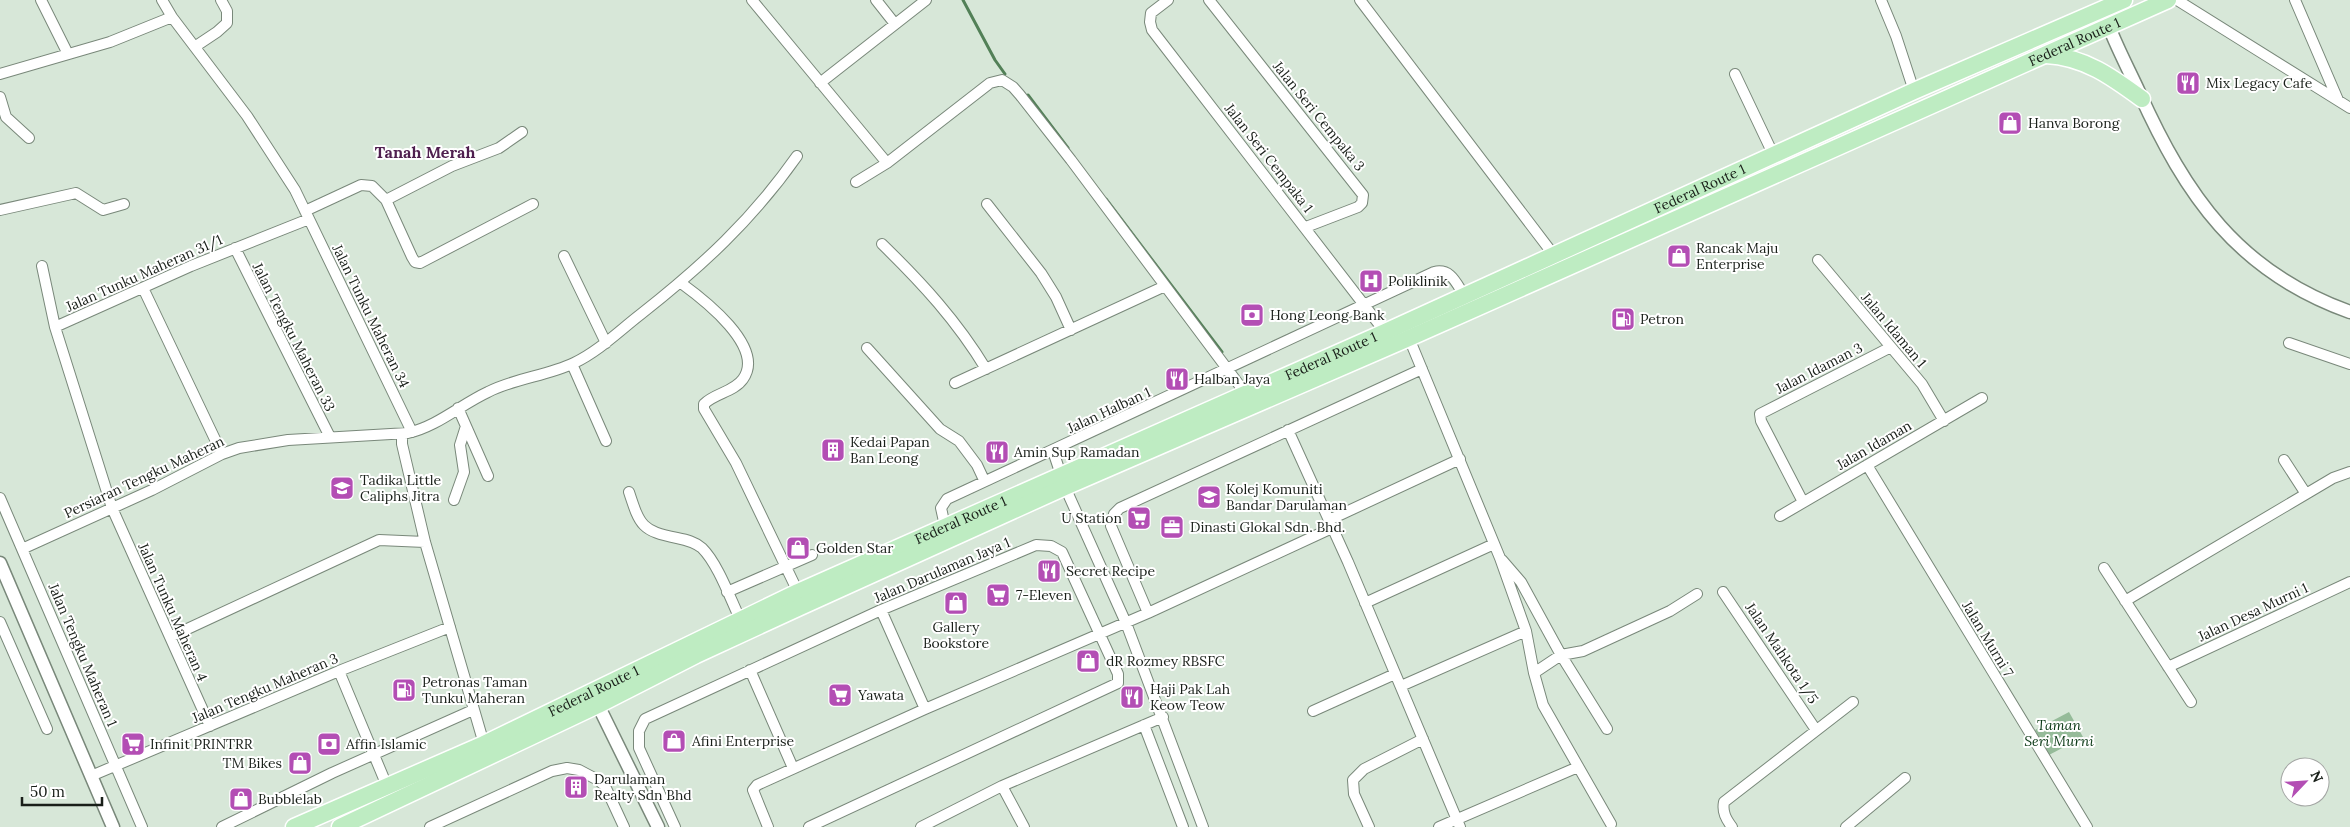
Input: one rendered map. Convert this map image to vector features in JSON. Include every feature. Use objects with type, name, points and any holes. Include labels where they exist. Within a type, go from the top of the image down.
[{"type":"highway","name":"Federal Route 1","points":[[294,827],[484,744],[740,619],[945,526],[1063,481],[1409,338],[1558,262],[1774,156],[1914,91],[2124,0]]},
{"type":"highway","name":"Federal Route 1","points":[[340,827],[362,822],[722,643],[1246,394],[1464,295],[1558,262],[2168,0]]},
{"type":"highway","points":[[2043,55],[2062,56],[2080,60],[2105,72],[2142,99]]},
{"type":"street","points":[[41,0],[68,54]]},
{"type":"street","name":"Jalan Tunku Maheran 34","points":[[162,0],[172,17],[196,46],[247,116],[295,190],[407,433],[402,444],[426,542],[484,744]]},
{"type":"street","points":[[196,46],[217,32],[226,23],[227,11],[221,0]]},
{"type":"street","points":[[752,0],[887,163]]},
{"type":"street","points":[[876,0],[895,24]]},
{"type":"street","points":[[820,83],[926,0]]},
{"type":"street","name":"Jalan Seri Cempaka 1","points":[[1168,0],[1151,13],[1150,22],[1152,30],[1306,227],[1385,332]]},
{"type":"street","name":"Jalan Seri Cempaka 3","points":[[1209,0],[1363,195],[1362,203],[1358,207],[1306,227]]},
{"type":"street","points":[[1360,0],[1558,262]]},
{"type":"street","points":[[1881,0],[1896,36],[1914,91]]},
{"type":"street","points":[[2177,0],[2350,108]]},
{"type":"street","points":[[2295,0],[2338,100]]},
{"type":"street","points":[[2103,10],[2170,158],[2199,203],[2227,235],[2293,287],[2326,304],[2350,312]]},
{"type":"street","points":[[0,74],[110,42],[172,17]]},
{"type":"street","points":[[1735,74],[1774,156]]},
{"type":"street","points":[[856,182],[887,163],[990,83],[1002,80],[1013,87],[1026,102],[1246,394]]},
{"type":"street","points":[[0,98],[6,117],[29,138]]},
{"type":"street","points":[[522,132],[499,148],[452,166],[386,200],[412,257],[415,262],[420,264],[533,204]]},
{"type":"street","name":"Persiaran Tengku Maheran","points":[[22,549],[112,508],[222,454],[264,443],[407,433],[438,422],[490,390],[572,364],[606,343],[682,282],[740,228],[773,191],[797,156]]},
{"type":"street","name":"Jalan Tunku Maheran 31/1","points":[[112,508],[55,328],[307,215],[361,186],[372,186],[386,200]]},
{"type":"street","points":[[0,210],[70,194],[82,196],[103,210],[124,204]]},
{"type":"street","points":[[987,204],[1041,273],[1056,297],[1071,330]]},
{"type":"street","points":[[882,244],[941,304],[968,338],[986,369]]},
{"type":"street","name":"Jalan Tengku Maheran 33","points":[[235,248],[330,438]]},
{"type":"street","points":[[564,256],[606,343]]},
{"type":"street","name":"Jalan Idaman 1","points":[[1818,260],[1922,384],[1944,421]]},
{"type":"street","points":[[42,266],[55,328]]},
{"type":"street","name":"Jalan Halban 1","points":[[945,526],[941,512],[944,502],[984,480],[1053,451],[1228,370],[1364,304],[1440,271],[1452,275],[1464,295]]},
{"type":"street","points":[[682,282],[724,319],[746,352],[749,362],[748,371],[742,380],[735,387],[708,400],[704,404],[704,409],[736,463],[798,592]]},
{"type":"street","points":[[955,383],[1165,286]]},
{"type":"street","points":[[143,288],[222,454]]},
{"type":"street","points":[[1409,338],[1500,558],[1526,631],[1534,673],[1543,705],[1611,824]]},
{"type":"street","points":[[2289,343],[2350,364]]},
{"type":"street","name":"Jalan Idaman 3","points":[[1803,502],[1761,421],[1760,414],[1891,347]]},
{"type":"street","points":[[867,348],[940,429],[959,441],[984,480]]},
{"type":"street","points":[[572,364],[606,441]]},
{"type":"street","points":[[1148,614],[1111,526],[1114,514],[1120,508],[1422,369]]},
{"type":"street","name":"Jalan Idaman","points":[[1780,516],[1982,398]]},
{"type":"street","points":[[458,408],[488,476]]},
{"type":"street","points":[[454,500],[464,472],[460,445],[466,426]]},
{"type":"street","points":[[1288,430],[1365,603],[1459,823]]},
{"type":"street","points":[[1053,451],[1063,481],[1126,623],[1203,827]]},
{"type":"street","points":[[768,827],[753,790],[756,785],[925,709],[1148,614],[1460,459]]},
{"type":"street","points":[[2284,460],[2306,494]]},
{"type":"street","name":"Jalan Murni 7","points":[[1867,465],[2087,827]]},
{"type":"street","points":[[2125,601],[2333,478],[2350,472]]},
{"type":"street","points":[[629,492],[640,520],[645,527],[651,531],[696,543],[708,555],[740,619]]},
{"type":"street","name":"Jalan Tengku Maheran 1","points":[[0,498],[142,827]]},
{"type":"street","name":"Jalan Tunku Maheran 4","points":[[112,508],[210,726]]},
{"type":"street","points":[[170,638],[378,540],[426,542]]},
{"type":"street","name":"Jalan Darulaman Jaya 1","points":[[675,827],[639,748],[639,731],[645,719],[881,610],[1036,545],[1044,544],[1057,548],[1066,558],[1100,635]]},
{"type":"street","points":[[1365,603],[1494,544]]},
{"type":"street","points":[[727,592],[812,555]]},
{"type":"street","points":[[1500,558],[1521,582],[1561,655],[1607,729]]},
{"type":"street","points":[[0,563],[113,827]]},
{"type":"street","points":[[2104,568],[2191,702]]},
{"type":"street","name":"Jalan Desa Murni 1","points":[[2168,667],[2350,582]]},
{"type":"street","name":"Jalan Mahkota 1/5","points":[[1723,592],[1816,730]]},
{"type":"street","points":[[1534,673],[1561,655],[1583,651],[1670,611],[1696,594]]},
{"type":"street","points":[[881,610],[925,709]]},
{"type":"street","points":[[0,622],[47,729]]},
{"type":"street","name":"Jalan Tengku Maheran 3","points":[[91,776],[450,626]]},
{"type":"street","points":[[1401,686],[1526,631]]},
{"type":"street","points":[[810,827],[1118,683],[1118,674],[1100,635]]},
{"type":"street","points":[[750,670],[793,768]]},
{"type":"street","points":[[339,671],[387,786]]},
{"type":"street","points":[[1313,711],[1395,674]]},
{"type":"street","points":[[1732,827],[1725,818],[1722,809],[1724,802],[1853,702]]},
{"type":"street","points":[[598,706],[658,827]]},
{"type":"street","points":[[222,827],[332,773],[473,710]]},
{"type":"street","points":[[920,827],[1002,786],[1163,717]]},
{"type":"street","points":[[1144,725],[1182,827]]},
{"type":"street","points":[[1369,827],[1354,794],[1353,780],[1364,769],[1423,739]]},
{"type":"street","points":[[631,772],[646,764]]},
{"type":"street","points":[[1439,827],[1459,823],[1578,767]]},
{"type":"street","points":[[430,827],[552,771],[567,768],[579,770],[605,786],[624,827]]},
{"type":"street","points":[[1846,827],[1905,778]]},
{"type":"street","points":[[1002,786],[1024,827]]},
{"type":"green space","name":"Taman Seri Murni","points":[[2069,712],[2083,737],[2049,755],[2035,730]]},
{"type":"waterway","points":[[963,0],[995,60],[1005,74]]},
{"type":"waterway","points":[[1028,95],[1068,148]]},
{"type":"waterway","points":[[1106,199],[1222,352]]},
{"type":"place","name":"Mix Legacy Cafe","points":[[2188,83]]},
{"type":"place","name":"Hanva Borong","points":[[2010,123]]},
{"type":"place","name":"Rancak Maju Enterprise","points":[[1679,256]]},
{"type":"place","name":"Poliklinik","points":[[1371,281]]},
{"type":"place","name":"Hong Leong Bank","points":[[1252,315]]},
{"type":"place","name":"Petron","points":[[1623,319]]},
{"type":"place","name":"Halban Jaya","points":[[1177,379]]},
{"type":"place","name":"Kedai Papan Ban Leong","points":[[833,450]]},
{"type":"place","name":"Amin Sup Ramadan","points":[[997,452]]},
{"type":"place","name":"Tadika Little Caliphs Jitra","points":[[342,488]]},
{"type":"place","name":"Kolej Komuniti Bandar Darulaman","points":[[1209,497]]},
{"type":"place","name":"U Station","points":[[1139,518]]},
{"type":"place","name":"Dinasti Glokal Sdn. Bhd.","points":[[1172,527]]},
{"type":"place","name":"Golden Star","points":[[798,548]]},
{"type":"place","name":"Secret Recipe","points":[[1049,571]]},
{"type":"place","name":"7-Eleven","points":[[998,595]]},
{"type":"place","name":"Gallery Bookstore","points":[[956,603]]},
{"type":"place","name":"dR Rozmey RBSFC","points":[[1088,661]]},
{"type":"place","name":"Petronas Taman Tunku Maheran","points":[[404,690]]},
{"type":"place","name":"Yawata","points":[[840,695]]},
{"type":"place","name":"Haji Pak Lah Keow Teow","points":[[1132,697]]},
{"type":"place","name":"Afini Enterprise","points":[[674,741]]},
{"type":"place","name":"Infinit PRINTRR","points":[[133,744]]},
{"type":"place","name":"Affin Islamic","points":[[329,744]]},
{"type":"place","name":"TM Bikes","points":[[300,763]]},
{"type":"place","name":"Darulaman Realty Sdn Bhd","points":[[576,787]]},
{"type":"place","name":"Bubblelab","points":[[241,799]]},
{"type":"district","name":"Tanah Merah","points":[[425,152]]}]
